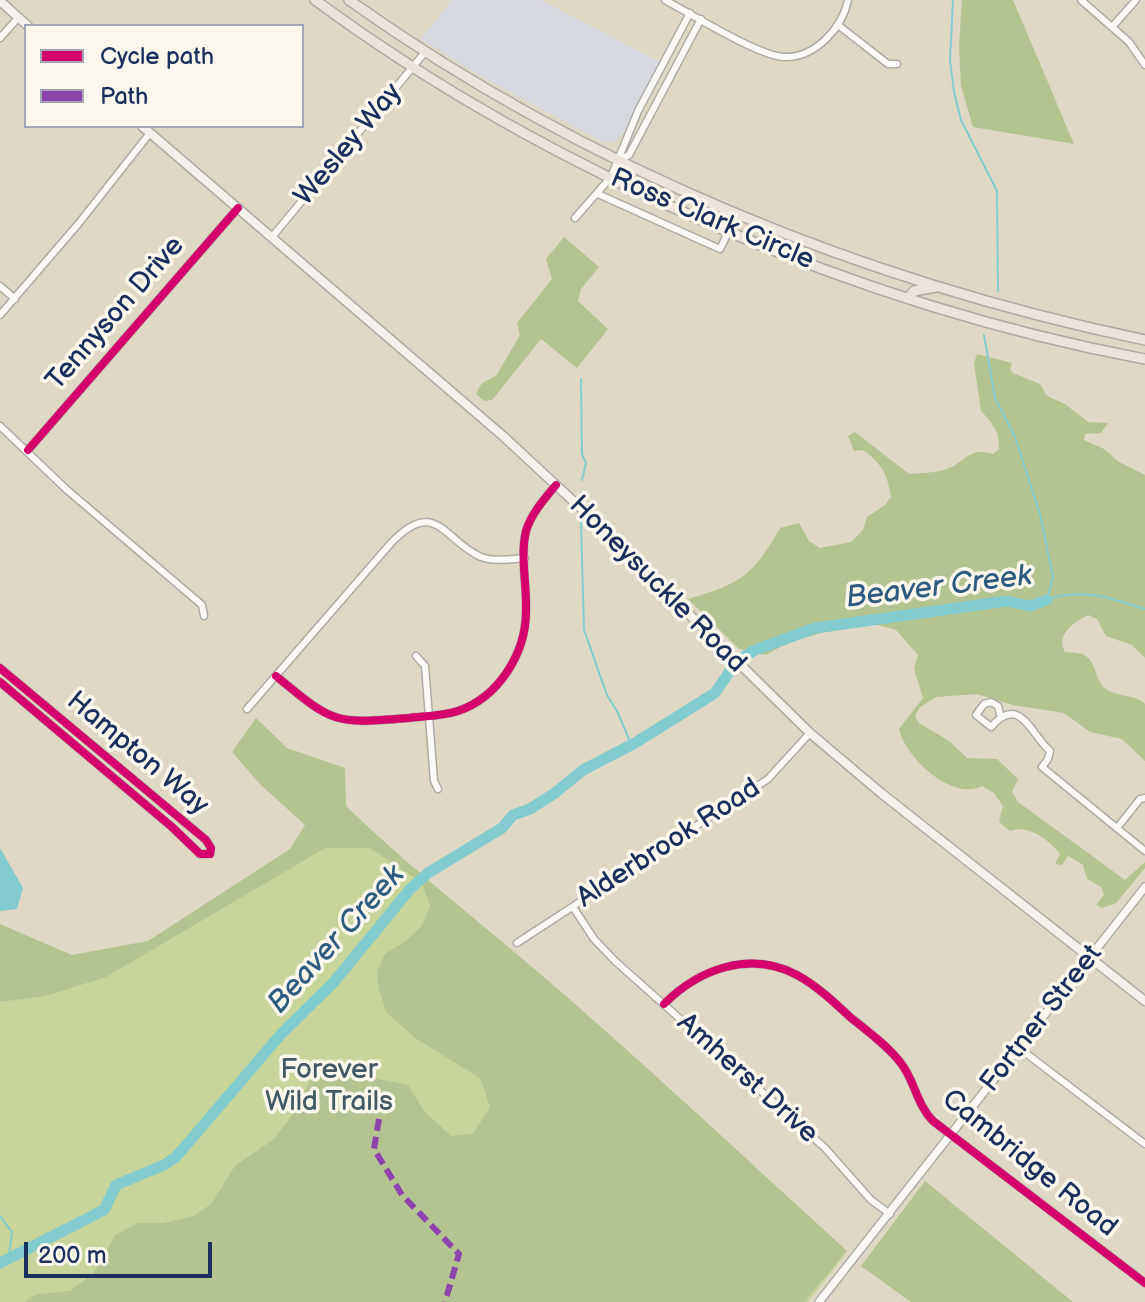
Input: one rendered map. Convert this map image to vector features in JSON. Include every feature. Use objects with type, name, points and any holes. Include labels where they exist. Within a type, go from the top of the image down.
[{"type":"highway","name":"Ross Clark Circle","points":[[315,0],[414,67],[518,128],[611,177],[729,231],[909,297],[1007,327],[1145,359]]},
{"type":"highway","name":"Ross Clark Circle","points":[[349,0],[500,95],[619,160],[760,222],[940,287],[1049,318],[1145,340]]},
{"type":"highway","points":[[878,287],[896,284],[903,275]]},
{"type":"highway","points":[[909,297],[914,291],[940,287]]},
{"type":"main road","points":[[0,1],[26,24]]},
{"type":"main road","name":"Honeysuckle Road","points":[[144,128],[452,391],[556,485],[810,733],[881,793],[1145,1001]]},
{"type":"street","points":[[665,0],[761,51],[784,57],[811,51],[838,25],[848,0]]},
{"type":"street","points":[[1081,0],[1129,42],[1145,65]]},
{"type":"street","points":[[1112,27],[1136,0]]},
{"type":"street","points":[[575,218],[611,177],[619,160],[619,150],[690,13]]},
{"type":"street","points":[[0,38],[18,18]]},
{"type":"street","points":[[619,160],[629,155],[701,19]]},
{"type":"street","points":[[838,25],[888,64],[897,64]]},
{"type":"street","name":"Wesley Way","points":[[272,237],[426,51]]},
{"type":"street","points":[[0,315],[79,223],[150,133]]},
{"type":"street","points":[[598,194],[720,249],[729,231]]},
{"type":"street","name":"Tennyson Drive","points":[[28,450],[238,208]]},
{"type":"street","points":[[0,286],[15,299]]},
{"type":"street","points":[[0,426],[72,494],[202,605],[204,616]]},
{"type":"street","points":[[276,676],[318,710],[333,718],[362,722],[429,716],[464,709],[488,692],[512,666],[523,644],[528,526],[556,485]]},
{"type":"street","points":[[247,709],[391,543],[408,528],[424,523],[433,524],[485,559],[525,558]]},
{"type":"street","points":[[416,656],[425,666],[434,781],[438,789]]},
{"type":"street","name":"Hampton Way","points":[[0,668],[206,840],[211,848],[210,854],[200,854],[0,682]]},
{"type":"street","points":[[1001,718],[1013,714],[1024,718],[1050,751],[1042,767],[1145,851]]},
{"type":"street","name":"Alderbrook Road","points":[[517,943],[768,779],[810,733]]},
{"type":"street","points":[[1117,828],[1140,799],[1145,798]]},
{"type":"street","name":"Fortner Street","points":[[819,1302],[1145,887]]},
{"type":"street","name":"Amherst Drive","points":[[573,907],[604,950],[825,1148],[864,1193],[890,1214]]},
{"type":"street","name":"Cambridge Road","points":[[664,1004],[695,979],[717,968],[748,963],[786,970],[817,988],[895,1056],[906,1070],[926,1114],[951,1136],[1145,1283]]},
{"type":"street","points":[[1019,1048],[1145,1144]]},
{"type":"shaded area","points":[[452,0],[541,0],[660,62],[622,135],[614,142],[603,142],[482,77],[421,39]]},
{"type":"green space","points":[[962,0],[1013,0],[1074,144],[973,127],[961,86],[959,46]]},
{"type":"green space","points":[[564,237],[599,267],[581,289],[578,301],[608,329],[577,368],[541,339],[492,400],[484,401],[476,394],[482,383],[496,376],[520,335],[517,323],[552,279],[546,259]]},
{"type":"green space","points":[[977,354],[1012,363],[1010,369],[1013,373],[1040,384],[1047,396],[1065,404],[1088,422],[1108,423],[1101,433],[1085,434],[1084,440],[1145,475],[1145,658],[1132,645],[1106,636],[1097,619],[1088,615],[1072,625],[1062,640],[1065,652],[1080,653],[1088,658],[1104,688],[1145,704],[1145,761],[1122,739],[1090,732],[1064,713],[1013,705],[977,694],[936,697],[920,707],[915,716],[919,723],[949,741],[967,758],[997,759],[1018,779],[1012,792],[1018,802],[1125,880],[1145,862],[1145,868],[1116,903],[1102,908],[1096,905],[1104,895],[1101,887],[1087,879],[1083,865],[1068,856],[1062,865],[1055,864],[1060,854],[1044,839],[1024,830],[1010,831],[999,822],[1003,806],[994,793],[982,786],[957,788],[944,782],[910,752],[899,729],[923,698],[914,669],[918,655],[896,630],[874,624],[821,633],[787,643],[766,655],[739,649],[688,599],[733,583],[743,576],[762,557],[780,528],[799,523],[809,541],[820,548],[851,542],[863,530],[867,517],[891,497],[880,465],[863,450],[854,451],[848,436],[855,432],[909,474],[944,470],[971,454],[993,454],[999,449],[998,435],[981,411],[974,363]]},
{"type":"green space","points":[[256,718],[287,748],[345,768],[346,806],[602,1028],[847,1251],[804,1302],[24,1302],[38,1294],[70,1291],[93,1274],[116,1234],[139,1223],[163,1223],[194,1216],[211,1204],[235,1166],[274,1139],[293,1114],[309,1082],[332,1063],[378,1079],[408,1085],[424,1111],[451,1136],[473,1134],[490,1107],[480,1078],[415,1038],[387,1013],[379,991],[377,972],[385,954],[422,926],[430,906],[421,882],[370,848],[325,848],[106,977],[46,996],[0,1002],[0,924],[72,955],[148,941],[290,849],[305,825],[260,784],[232,752]]},
{"type":"green space","name":"Forever Wild Trails","points":[[347,817],[623,1049],[844,1256],[808,1302],[0,1302],[0,1002],[21,999],[169,934]]},
{"type":"green space","points":[[925,1181],[1073,1302],[911,1302],[861,1266]]},
{"type":"water","points":[[0,848],[23,888],[17,909],[0,911]]},
{"type":"waterway","points":[[953,0],[950,60],[954,92],[961,120],[997,191],[998,291]]},
{"type":"waterway","points":[[984,335],[995,398],[1015,437],[1040,514],[1053,577],[1047,600]]},
{"type":"waterway","points":[[581,379],[582,454],[586,463],[582,480]]},
{"type":"waterway","points":[[581,492],[581,500]]},
{"type":"waterway","points":[[581,523],[584,630],[607,695],[631,744]]},
{"type":"waterway","name":"Beaver Creek","points":[[1048,599],[1085,594],[1145,609]]},
{"type":"waterway","name":"Beaver Creek","points":[[742,658],[755,650],[815,628],[1007,601],[1030,606],[1047,600]]},
{"type":"waterway","name":"Beaver Creek","points":[[0,1263],[104,1210],[116,1185],[176,1157],[282,1033],[333,983],[411,888],[428,873],[502,828],[513,815],[530,809],[555,793],[583,770],[635,743],[715,693],[732,668]]},
{"type":"waterway","points":[[0,1216],[12,1232],[8,1263]]},
{"type":"marked path","points":[[379,1119],[374,1149],[402,1195],[459,1254],[445,1302]]},
{"type":"cycle path","points":[[28,450],[238,208]]},
{"type":"cycle path","points":[[276,676],[324,712],[349,720],[440,715],[473,704],[498,684],[521,642],[526,611],[526,531],[535,512],[556,485]]},
{"type":"cycle path","points":[[0,668],[206,840],[211,848],[210,854],[200,854],[0,682]]},
{"type":"cycle path","points":[[664,1004],[693,981],[726,967],[761,964],[797,975],[825,994],[895,1056],[933,1121],[1145,1283]]}]
